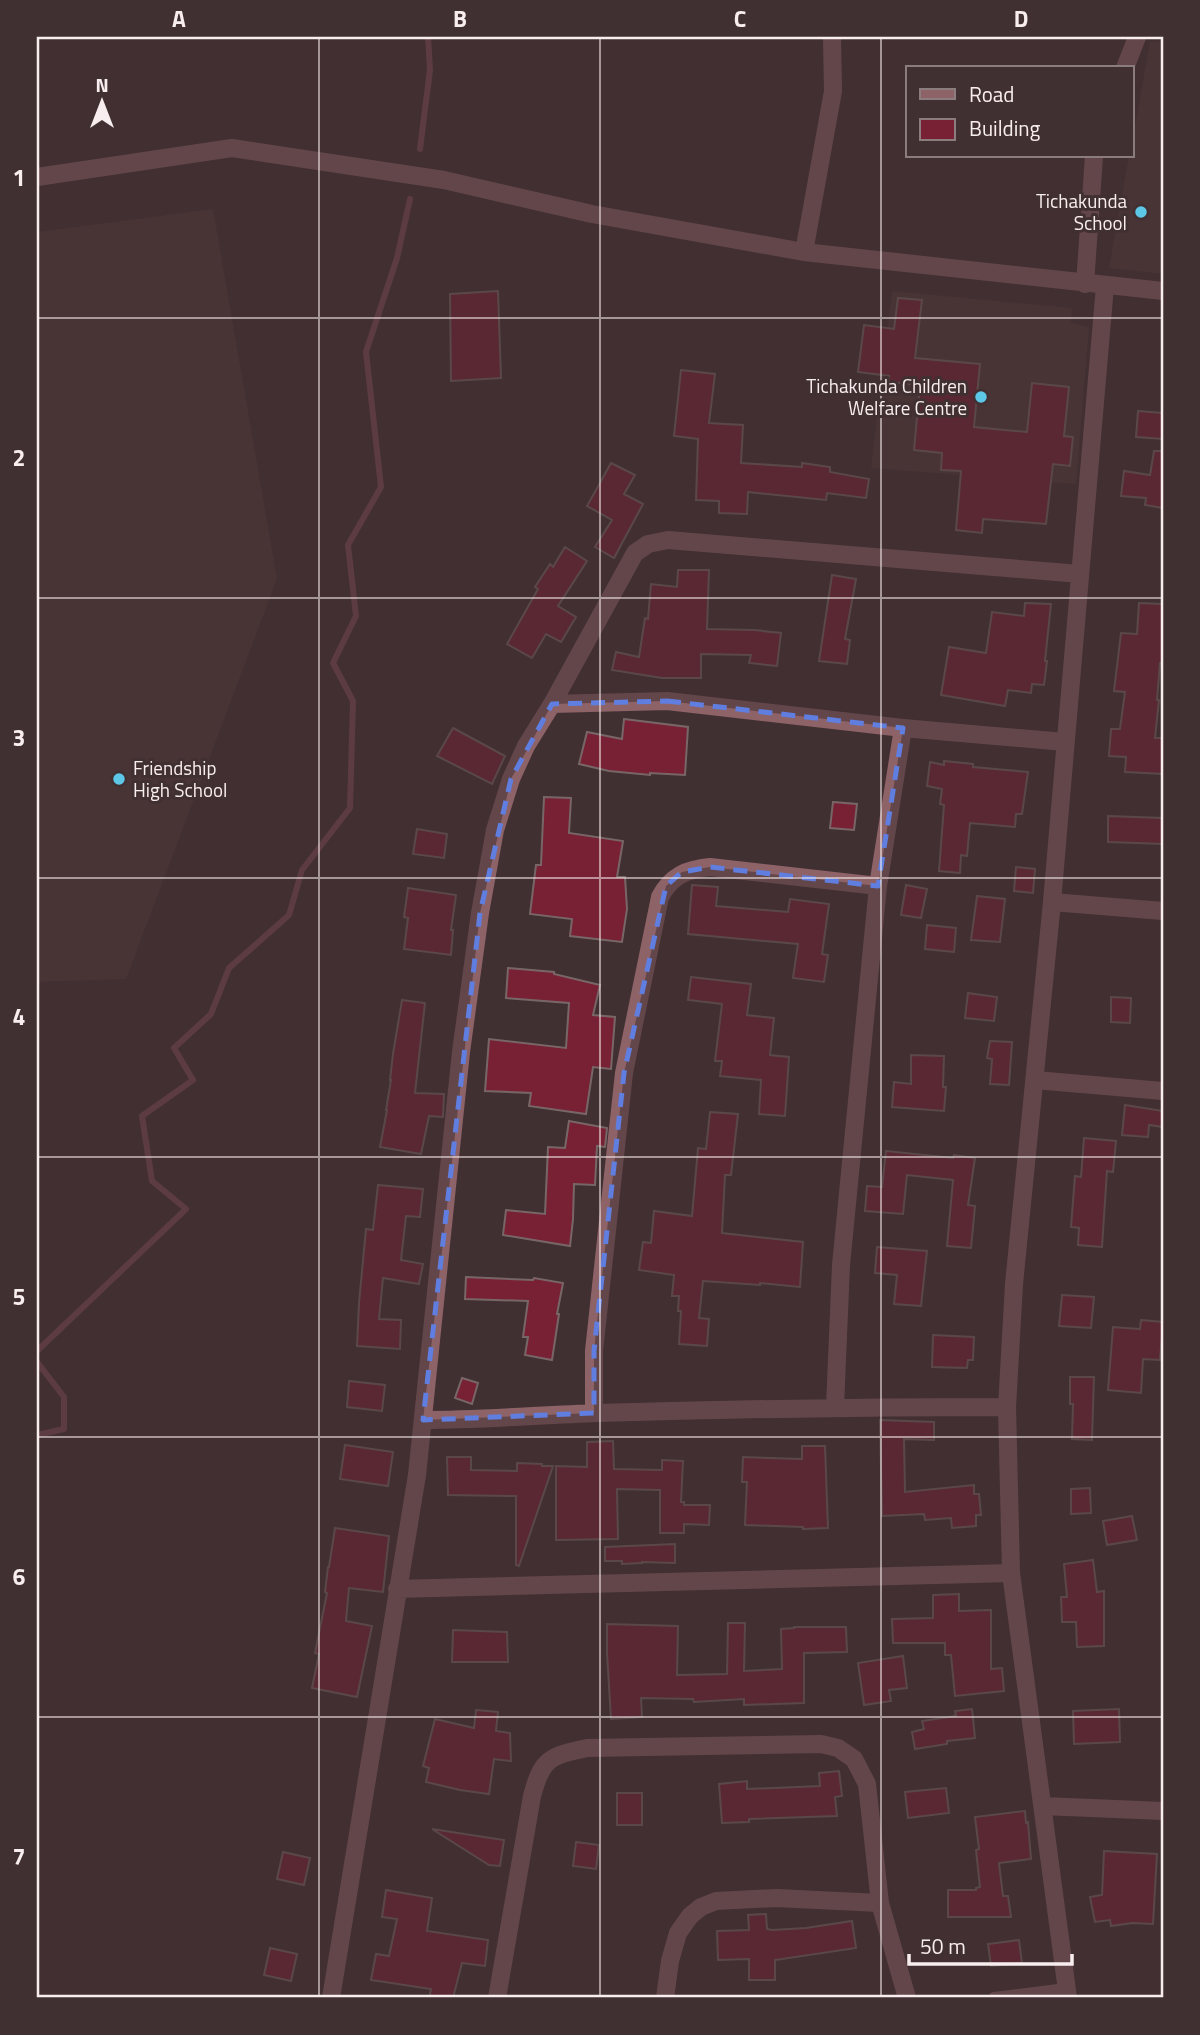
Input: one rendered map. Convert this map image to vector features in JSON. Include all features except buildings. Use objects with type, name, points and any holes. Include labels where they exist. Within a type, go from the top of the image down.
[{"type":"street","points":[[804,252],[833,91],[832,37]]},
{"type":"street","points":[[1126,66],[1137,37]]},
{"type":"street","points":[[37,177],[232,148],[444,180],[592,214],[804,252],[1163,292]]},
{"type":"street","points":[[1085,284],[1094,158]]},
{"type":"street","points":[[1067,1994],[1010,1573],[1007,1407],[1014,1284],[1052,902],[1105,286]]},
{"type":"street","points":[[331,1998],[417,1475],[461,1052],[482,902],[495,830],[511,779],[526,746],[635,553],[648,544],[668,540],[1080,574]]},
{"type":"street","points":[[552,704],[667,701],[903,728],[1065,742]]},
{"type":"street","points":[[835,1407],[841,1265],[878,886],[903,728]]},
{"type":"street","points":[[594,1413],[594,1351],[625,1073],[660,897],[666,886],[682,872],[710,867],[878,886]]},
{"type":"street","points":[[1052,902],[1163,911]]},
{"type":"street","points":[[1035,1080],[1163,1091]]},
{"type":"street","points":[[423,1420],[835,1407],[1007,1407]]},
{"type":"street","points":[[397,1589],[1010,1573]]},
{"type":"street","points":[[497,1998],[537,1775],[547,1762],[562,1754],[587,1748],[821,1744],[838,1748],[855,1759],[867,1784],[880,1903],[907,1998]]},
{"type":"street","points":[[1043,1806],[1163,1811]]},
{"type":"street","points":[[665,1998],[670,1961],[678,1933],[690,1916],[702,1907],[716,1901],[776,1898],[880,1903]]},
{"type":"lane","points":[[994,1998],[1067,1994]]},
{"type":"highlighted area","points":[[667,701],[903,728],[878,886],[710,867],[682,872],[666,886],[624,1073],[594,1351],[594,1413],[423,1420],[480,913],[511,779],[552,704]]},
{"type":"shaded area","name":"Tichakunda School","points":[[1163,41],[1163,274],[1109,268],[1129,158],[1134,158],[1134,132],[1150,42]]},
{"type":"shaded area","name":"Friendship High School","points":[[213,209],[277,579],[126,979],[37,982],[37,232]]},
{"type":"shaded area","name":"Tichakunda Children Welfare Centre","points":[[892,291],[1072,308],[1071,323],[1089,327],[1076,484],[871,468]]},
{"type":"waterway","points":[[420,149],[430,70],[428,37]]},
{"type":"waterway","points":[[37,1351],[186,1209],[152,1181],[142,1116],[193,1080],[174,1048],[211,1014],[229,968],[289,915],[302,870],[350,808],[353,701],[333,663],[356,616],[348,545],[381,487],[366,352],[397,258],[410,199]]},
{"type":"waterway","points":[[37,1362],[64,1397],[64,1429],[37,1435]]},
{"type":"place","name":"Tichakunda School","points":[[1141,212]]},
{"type":"place","name":"Tichakunda Children Welfare Centre","points":[[981,397]]},
{"type":"place","name":"Friendship High School","points":[[119,779]]}]
